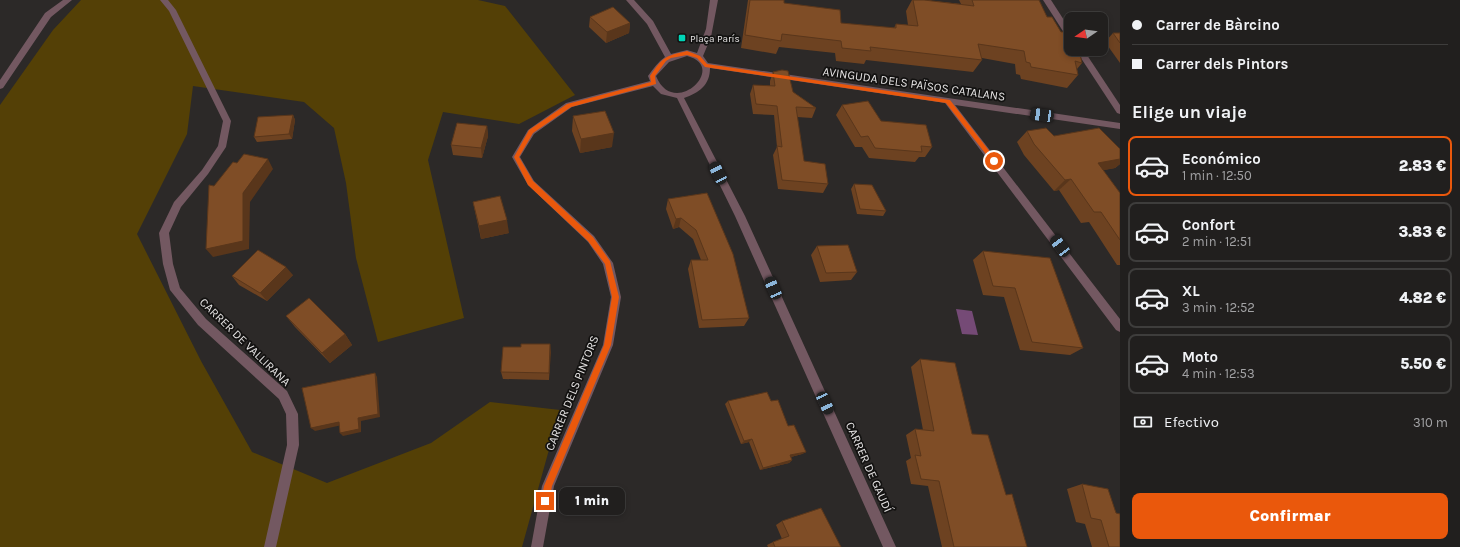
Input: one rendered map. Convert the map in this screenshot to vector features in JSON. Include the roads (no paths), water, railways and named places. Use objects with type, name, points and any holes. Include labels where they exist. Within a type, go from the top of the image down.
[{"type":"street","points":[[0,86],[48,16],[68,0]]},
{"type":"street","name":"CARRER DE VALLIRANA","points":[[164,0],[172,10],[227,121],[222,147],[205,172],[177,205],[164,233],[168,264],[175,290],[202,322],[283,395],[292,414],[293,445],[270,547]]},
{"type":"street","points":[[630,0],[650,23],[669,56]]},
{"type":"street","points":[[699,57],[704,49],[714,0]]},
{"type":"street","points":[[1047,0],[1064,26]]},
{"type":"street","points":[[687,53],[699,57],[705,65],[706,77],[698,89],[679,95],[665,94],[658,89],[652,76],[660,64],[669,56],[687,53]]},
{"type":"street","points":[[1084,56],[1120,111]]},
{"type":"street","name":"AVINGUDA DELS PAÏSOS CATALANS","points":[[705,65],[1120,126]]},
{"type":"street","name":"CARRER DELS PINTORS","points":[[537,547],[548,486],[608,345],[616,297],[608,263],[591,239],[530,183],[516,157],[531,132],[569,105],[654,83]]},
{"type":"street","name":"CARRER DE GAUDÍ","points":[[679,95],[740,216],[890,547]]},
{"type":"street","points":[[948,101],[1120,327]]},
{"type":"place","name":"Plaça París","points":[[682,38]]}]
